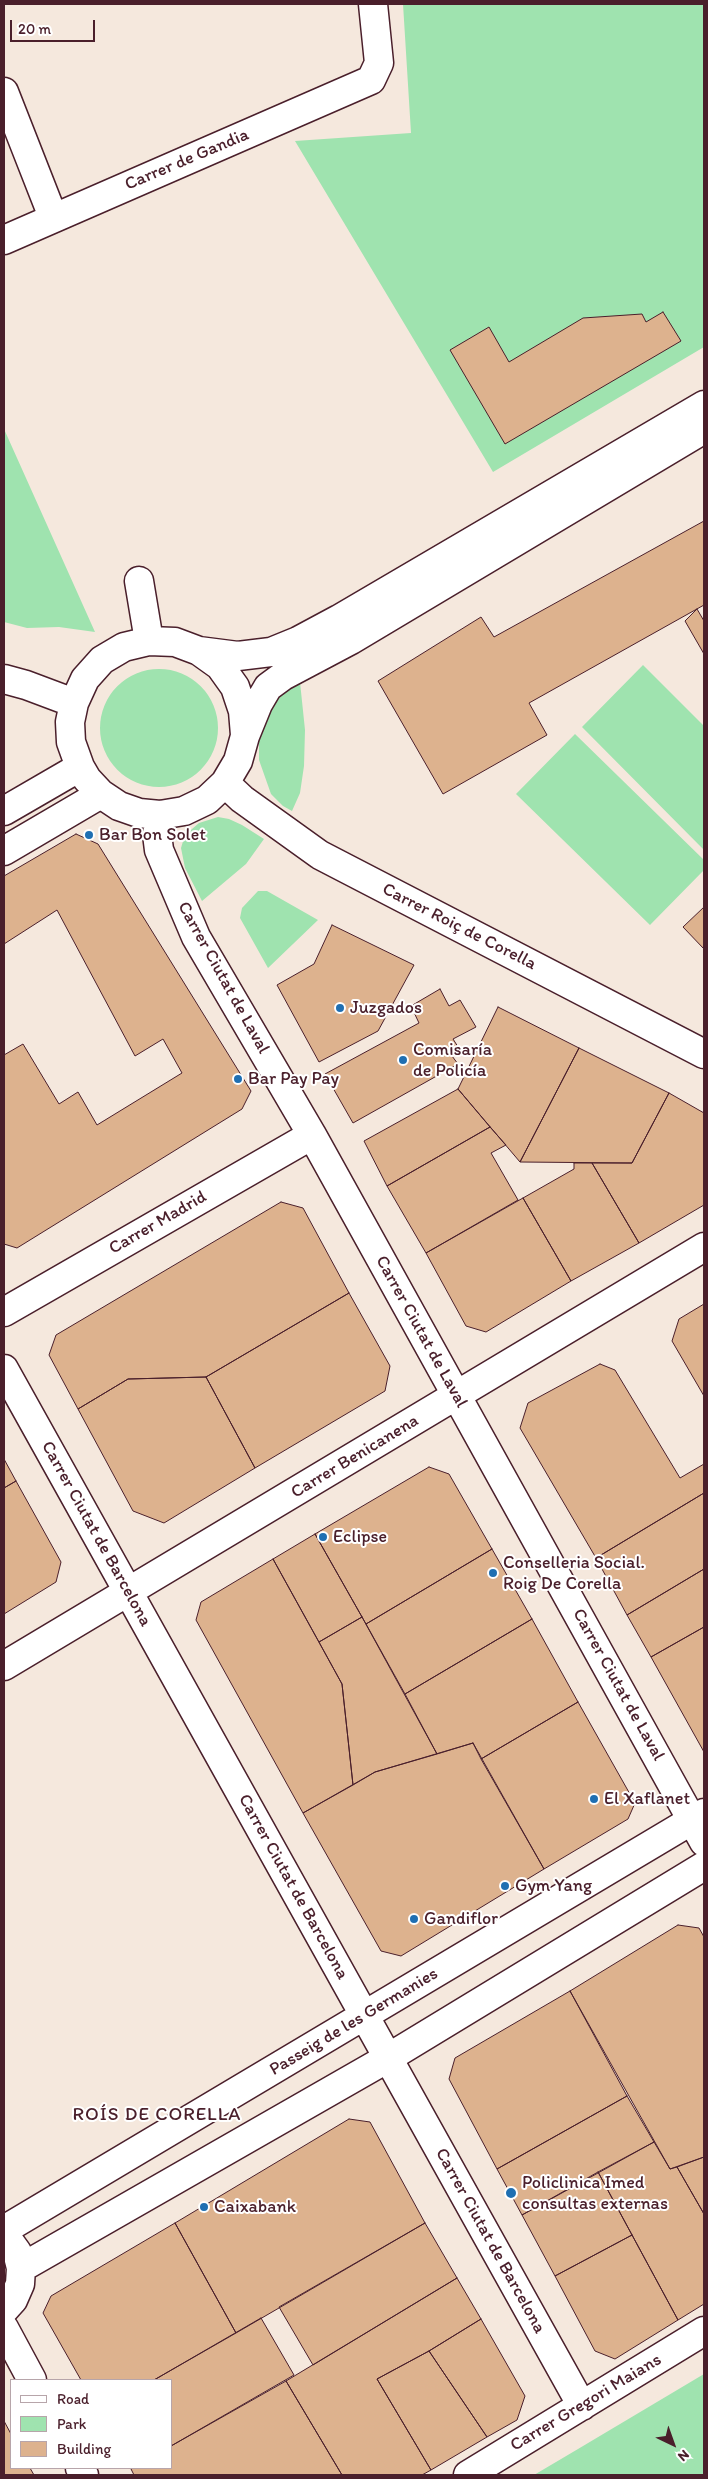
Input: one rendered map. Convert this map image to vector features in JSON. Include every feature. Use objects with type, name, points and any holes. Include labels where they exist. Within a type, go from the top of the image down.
[{"type":"street","name":"Carrer de Gandia","points":[[4,240],[53,217],[371,80],[379,63],[373,4]]},
{"type":"street","points":[[4,92],[53,217]]},
{"type":"street","points":[[704,405],[298,641],[271,652],[250,656],[199,651],[175,642],[149,641],[124,647],[102,660],[85,679],[74,702],[70,722],[72,742],[80,767],[87,780],[101,794],[119,806],[139,813],[160,815],[192,807],[207,800],[225,783],[238,761],[245,736],[258,704],[268,688],[283,676],[351,640],[704,429]]},
{"type":"street","points":[[139,581],[149,641]]},
{"type":"street","points":[[199,651],[220,666],[235,686],[244,711],[245,736]]},
{"type":"street","points":[[4,679],[74,702]]},
{"type":"street","points":[[4,811],[80,767]]},
{"type":"street","name":"Carrer Roiç de Corella","points":[[225,783],[242,799],[320,855],[704,1054]]},
{"type":"street","points":[[4,850],[101,794]]},
{"type":"street","name":"Carrer Ciutat de Laval","points":[[160,815],[157,834],[158,850],[196,937],[312,1134],[457,1396],[701,1825]]},
{"type":"street","name":"Carrer Madrid","points":[[4,1312],[312,1134]]},
{"type":"street","name":"Carrer Benicanena","points":[[4,1666],[704,1247]]},
{"type":"street","name":"Carrer Ciutat de Barcelona","points":[[4,1369],[582,2406]]},
{"type":"street","name":"Passeig de les Germanies","points":[[4,2230],[365,2016],[701,1825]]},
{"type":"street","points":[[21,2268],[388,2058],[704,1866]]},
{"type":"street","points":[[4,2234],[17,2252],[21,2268],[20,2284],[13,2300],[4,2310]]},
{"type":"street","points":[[4,2328],[31,2379]]},
{"type":"street","name":"Carrer Gregori Maians","points":[[468,2475],[704,2331]]},
{"type":"green space","points":[[403,4],[704,4],[704,347],[493,472],[295,141],[411,133]]},
{"type":"green space","points":[[4,429],[95,632],[59,627],[27,628],[4,622]]},
{"type":"green space","points":[[643,665],[704,726],[704,850],[582,727]]},
{"type":"green space","points":[[159,669],[170,670],[192,679],[208,695],[217,717],[217,739],[208,761],[192,777],[170,786],[159,787],[148,786],[126,777],[110,761],[101,739],[100,728],[101,717],[110,695],[126,679],[148,670]]},
{"type":"green space","points":[[300,682],[305,730],[304,766],[300,793],[292,811],[283,806],[271,794],[259,760],[259,740],[264,716],[279,692]]},
{"type":"green space","points":[[575,734],[704,860],[704,870],[650,925],[516,794]]},
{"type":"green space","points":[[218,817],[229,819],[242,825],[264,839],[246,864],[202,901],[185,868],[181,848],[184,838],[199,823]]},
{"type":"green space","points":[[258,891],[267,891],[318,920],[268,968],[240,918],[242,908]]},
{"type":"green space","points":[[704,2374],[704,2475],[534,2475],[578,2449]]},
{"type":"building","points":[[663,312],[681,341],[505,444],[450,350],[489,327],[509,362],[583,318],[642,314],[646,322]]},
{"type":"building","points":[[704,521],[704,605],[529,703],[547,735],[443,794],[378,681],[481,617],[494,637]]},
{"type":"building","points":[[697,609],[704,621],[704,654],[685,621]]},
{"type":"building","points":[[76,834],[98,844],[251,1091],[242,1109],[17,1248],[4,1244],[4,1055],[23,1044],[59,1104],[78,1092],[97,1125],[182,1073],[163,1039],[135,1056],[57,910],[4,944],[4,876]]},
{"type":"building","points":[[704,907],[704,949],[683,927]]},
{"type":"building","name":"Juzgados","points":[[332,925],[414,965],[378,1031],[319,1062],[277,985],[314,964]]},
{"type":"building","name":"Comisaría de Policía","points":[[440,989],[449,1006],[460,1000],[476,1027],[453,1039],[460,1050],[452,1056],[458,1064],[353,1123],[325,1074],[419,1023],[411,1006]]},
{"type":"building","points":[[498,1007],[579,1048],[520,1162],[458,1089]]},
{"type":"building","points":[[579,1048],[669,1093],[632,1163],[520,1162]]},
{"type":"building","points":[[458,1089],[490,1127],[387,1186],[364,1141]]},
{"type":"building","points":[[669,1093],[704,1113],[704,1205],[639,1243],[592,1163],[632,1163]]},
{"type":"building","points":[[490,1127],[506,1145],[491,1153],[518,1200],[426,1253],[387,1186]]},
{"type":"building","points":[[574,1163],[592,1163],[639,1243],[571,1281],[523,1198],[574,1169]]},
{"type":"building","points":[[523,1198],[571,1281],[486,1332],[466,1326],[426,1253]]},
{"type":"building","points":[[281,1202],[303,1208],[349,1293],[206,1377],[128,1379],[78,1409],[49,1355],[56,1335]]},
{"type":"building","points":[[349,1293],[390,1366],[385,1391],[255,1468],[206,1377]]},
{"type":"building","points":[[704,1304],[704,1396],[672,1341],[679,1319]]},
{"type":"building","points":[[600,1364],[615,1370],[680,1478],[704,1464],[704,1493],[596,1558],[520,1428],[528,1403]]},
{"type":"building","points":[[206,1377],[255,1468],[164,1523],[133,1511],[78,1409],[128,1379]]},
{"type":"building","points":[[4,1459],[16,1481],[4,1488]]},
{"type":"building","points":[[429,1467],[449,1474],[492,1549],[366,1624],[315,1534]]},
{"type":"building","points":[[16,1481],[61,1562],[56,1582],[4,1614],[4,1488]]},
{"type":"building","points":[[704,1493],[704,1569],[627,1615],[596,1558]]},
{"type":"building","points":[[315,1534],[362,1617],[319,1642],[273,1559]]},
{"type":"building","points":[[492,1549],[532,1619],[405,1694],[366,1624]]},
{"type":"building","points":[[273,1559],[342,1684],[353,1785],[303,1813],[196,1620],[201,1602]]},
{"type":"building","points":[[704,1569],[704,1627],[651,1657],[627,1615]]},
{"type":"building","points":[[362,1617],[437,1754],[375,1772],[353,1785],[342,1684],[319,1642]]},
{"type":"building","points":[[532,1619],[578,1702],[481,1759],[473,1743],[437,1754],[405,1694]]},
{"type":"building","points":[[704,1627],[704,1752],[651,1657]]},
{"type":"building","points":[[578,1702],[635,1803],[628,1819],[544,1869],[481,1759]]},
{"type":"building","points":[[473,1743],[544,1869],[401,1956],[381,1951],[303,1813],[375,1772]]},
{"type":"building","points":[[678,1925],[699,1928],[704,1937],[704,2157],[670,2169],[570,1991]]},
{"type":"building","points":[[570,1991],[627,2096],[497,2169],[449,2079],[455,2058]]},
{"type":"building","points":[[627,2096],[654,2142],[522,2215],[497,2169]]},
{"type":"building","points":[[349,2119],[370,2122],[425,2223],[236,2333],[175,2223]]},
{"type":"building","points":[[654,2142],[670,2169],[677,2167],[704,2214],[704,2304],[678,2320],[598,2172]]},
{"type":"building","points":[[704,2157],[704,2214],[677,2167]]},
{"type":"building","points":[[598,2172],[632,2235],[555,2276],[522,2215]]},
{"type":"building","points":[[175,2223],[236,2333],[156,2379],[80,2379],[43,2313],[51,2296]]},
{"type":"building","points":[[425,2223],[457,2278],[313,2365],[279,2307]]},
{"type":"building","points":[[632,2235],[678,2320],[615,2359],[595,2351],[555,2276]]},
{"type":"building","points":[[457,2278],[481,2319],[429,2351],[377,2379],[431,2470],[422,2475],[342,2475],[286,2381]]},
{"type":"building","points":[[261,2318],[294,2375],[172,2445],[172,2379],[156,2379]]},
{"type":"building","points":[[481,2319],[525,2396],[517,2420],[487,2437],[429,2351]]},
{"type":"building","points":[[429,2351],[487,2437],[431,2470],[377,2379]]},
{"type":"building","points":[[286,2381],[342,2475],[134,2475],[131,2469],[172,2469],[172,2445]]},
{"type":"building","points":[[4,2421],[10,2432],[10,2469],[31,2469],[34,2475],[4,2475]]},
{"type":"place","name":"Bar Bon Solet","points":[[89,835]]},
{"type":"place","name":"Juzgados","points":[[340,1008]]},
{"type":"place","name":"Comisaría de Policía","points":[[403,1060]]},
{"type":"place","name":"Bar Pay Pay","points":[[238,1079]]},
{"type":"place","name":"Eclipse","points":[[323,1537]]},
{"type":"place","name":"Conselleria Social. Roig De Corella","points":[[493,1573]]},
{"type":"place","name":"El Xaflanet","points":[[594,1799]]},
{"type":"place","name":"Gym Yang","points":[[505,1886]]},
{"type":"place","name":"Gandiflor","points":[[414,1919]]},
{"type":"place","name":"Policlinica Imed consultas externas","points":[[511,2193]]},
{"type":"place","name":"Caixabank","points":[[204,2207]]},
{"type":"district","name":"ROÍS DE CORELLA","points":[[157,2115]]}]
